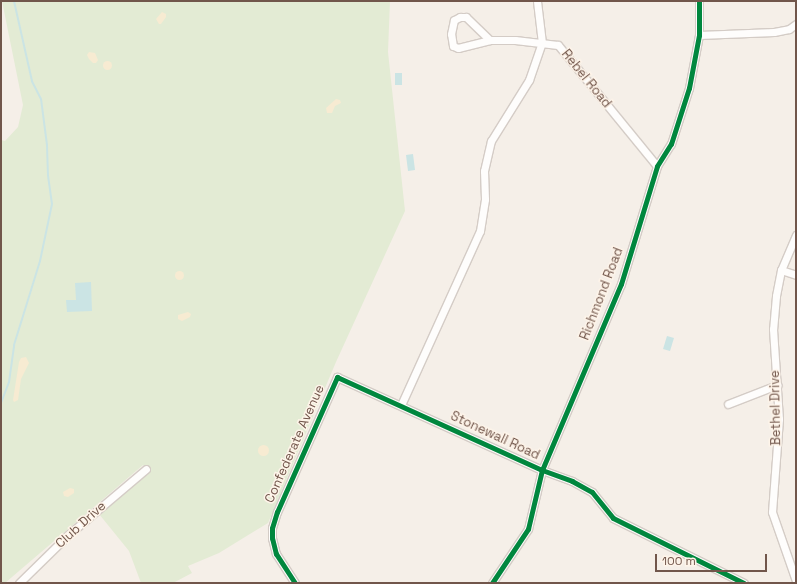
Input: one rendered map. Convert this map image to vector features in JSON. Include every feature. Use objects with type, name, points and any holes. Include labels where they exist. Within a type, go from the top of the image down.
[{"type":"street","points":[[401,404],[480,231],[485,199],[484,171],[491,141],[529,80],[542,43],[537,1]]},
{"type":"street","name":"Richmond Road","points":[[492,583],[528,529],[542,470],[621,284],[657,166],[672,144],[689,88],[699,35],[699,1]]},
{"type":"street","name":"Rebel Road","points":[[490,40],[466,17],[460,17],[454,20],[451,34],[453,46],[458,48],[490,40],[515,40],[558,45],[657,166]]},
{"type":"street","points":[[699,35],[774,32],[788,29],[796,24]]},
{"type":"street","name":"Bethel Drive","points":[[796,234],[781,270],[776,296],[773,331],[778,385],[779,419],[772,512],[796,581]]},
{"type":"street","points":[[781,270],[796,275]]},
{"type":"street","name":"Confederate Avenue","points":[[295,583],[276,554],[272,538],[272,528],[337,377],[401,404]]},
{"type":"street","points":[[728,404],[778,385]]},
{"type":"street","name":"Stonewall Road","points":[[401,404],[542,470],[572,481],[592,492],[613,518],[744,583]]},
{"type":"street","name":"Club Drive","points":[[19,583],[68,535],[146,469]]},
{"type":"green space","points":[[2,1],[390,1],[388,52],[405,211],[336,362],[268,523],[219,553],[188,566],[192,573],[173,583],[141,583],[129,551],[99,514],[149,473],[143,465],[5,583],[1,583],[1,140],[5,141],[18,127],[23,105]]},
{"type":"sand","points":[[162,12],[166,14],[166,17],[161,24],[159,24],[156,19]]},
{"type":"sand","points":[[89,52],[95,53],[98,60],[96,63],[93,63],[89,59],[87,55]]},
{"type":"sand","points":[[107,60],[112,65],[107,70],[102,65]]},
{"type":"sand","points":[[336,99],[340,100],[341,103],[335,106],[332,113],[327,113],[326,108]]},
{"type":"sand","points":[[179,270],[184,275],[179,280],[174,275]]},
{"type":"sand","points":[[188,312],[191,314],[190,317],[182,321],[178,319],[178,315]]},
{"type":"sand","points":[[26,357],[29,363],[21,379],[18,400],[14,402],[13,400],[19,362],[21,358]]},
{"type":"sand","points":[[261,445],[265,445],[267,446],[267,454],[261,455],[258,452],[258,448]]},
{"type":"sand","points":[[70,488],[74,489],[74,493],[68,497],[64,496],[63,492]]},
{"type":"water","points":[[395,73],[402,73],[402,85],[395,85]]},
{"type":"water","points":[[413,154],[415,170],[408,171],[406,155]]},
{"type":"water","points":[[91,282],[92,311],[67,312],[66,300],[76,300],[75,283]]},
{"type":"water","points":[[667,336],[674,338],[670,351],[663,349]]},
{"type":"waterway","points":[[1,403],[9,382],[14,345],[40,261],[52,204],[41,99],[32,81],[14,1]]},
{"type":"cycle path","points":[[492,583],[528,529],[542,470],[621,284],[657,166],[671,144],[689,88],[699,35],[699,1]]},
{"type":"cycle path","points":[[295,583],[276,554],[272,538],[272,528],[277,512],[337,377],[542,470],[572,481],[592,492],[613,518],[744,583]]}]
